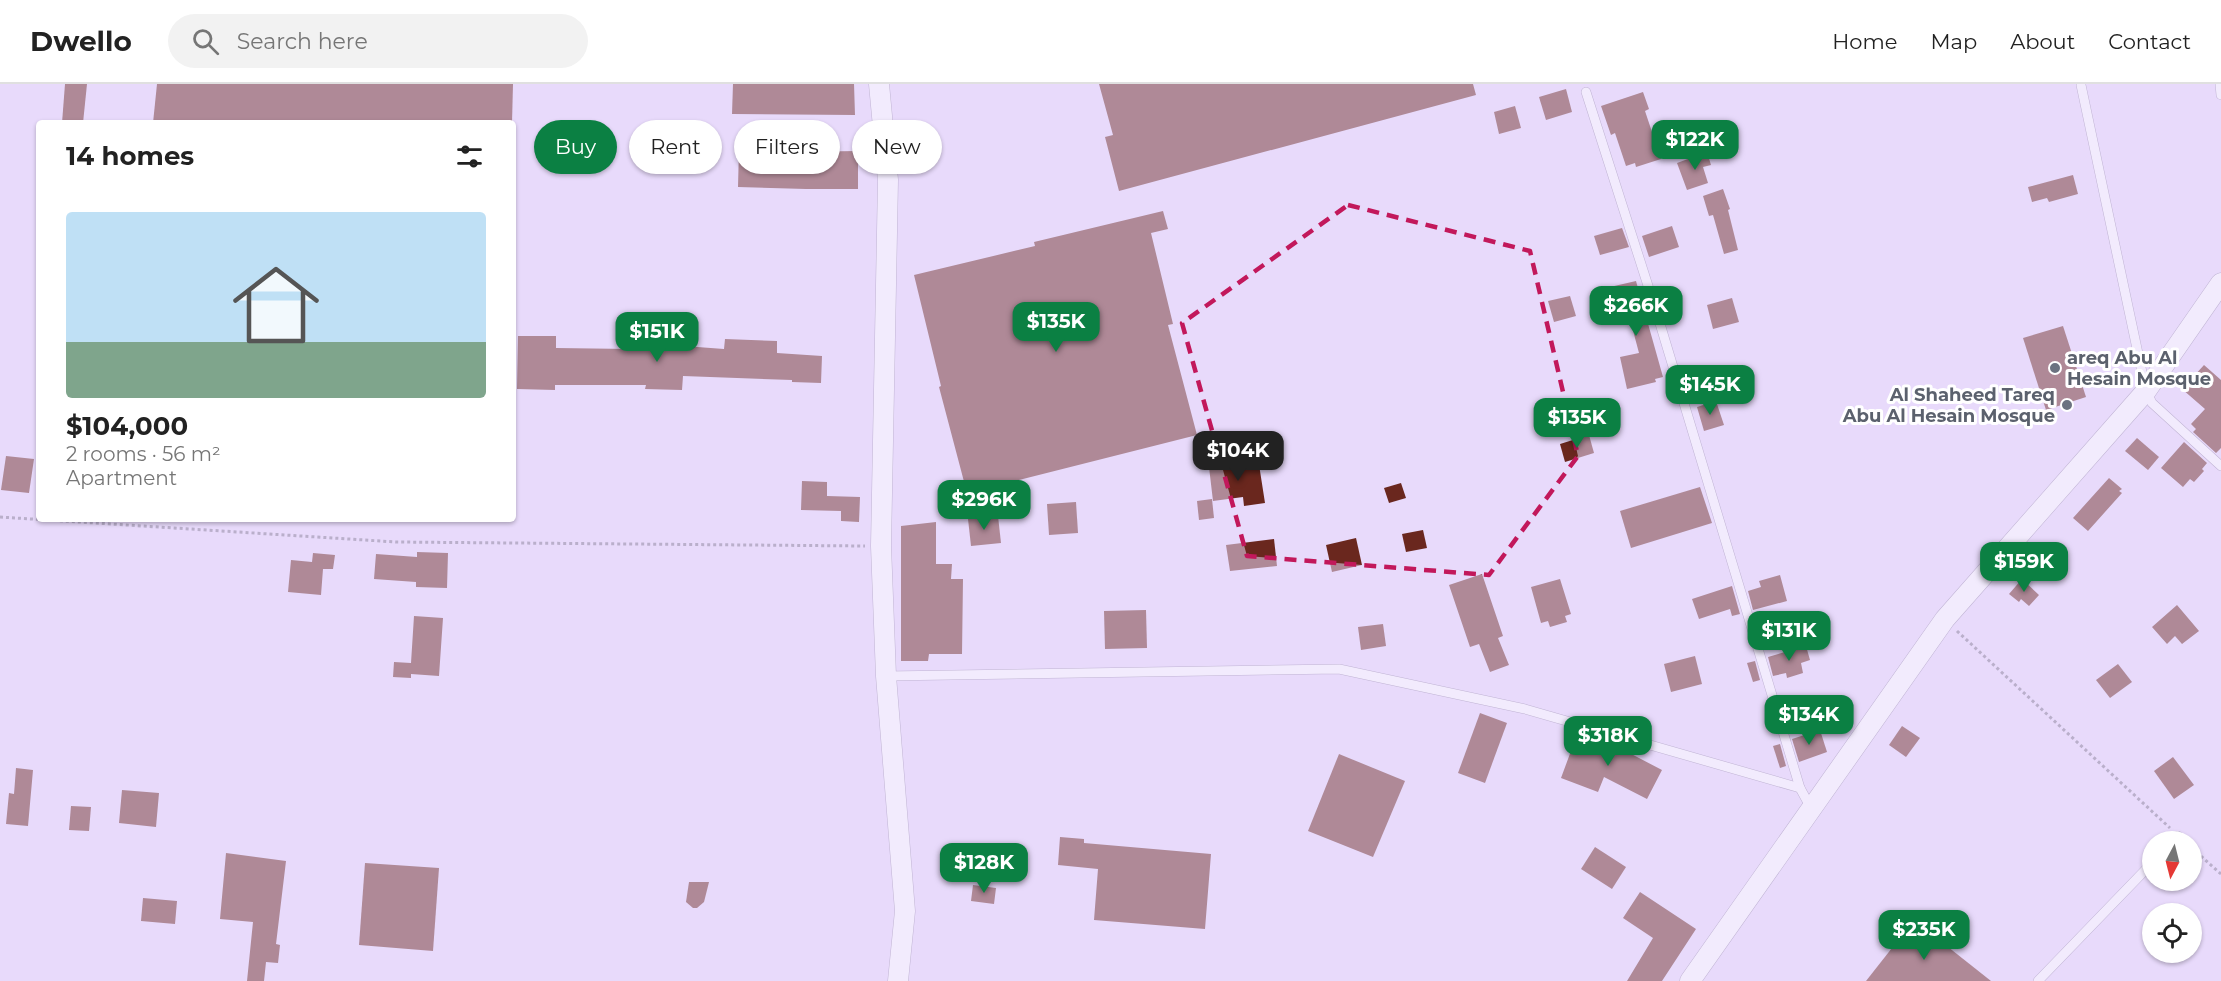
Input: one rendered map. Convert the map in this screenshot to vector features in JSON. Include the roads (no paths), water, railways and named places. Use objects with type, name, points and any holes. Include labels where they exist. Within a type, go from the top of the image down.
[{"type":"street","points":[[879,84],[888,180],[882,546],[886,676],[905,911],[898,981]]},
{"type":"street","points":[[1690,981],[1945,619],[2146,391],[2221,283]]},
{"type":"lane","points":[[2220,84],[2221,95]]},
{"type":"lane","points":[[2081,85],[2146,391],[2152,403],[2221,466]]},
{"type":"lane","points":[[1586,92],[1665,340],[1800,788],[1811,808]]},
{"type":"lane","points":[[886,676],[1339,669],[1525,709],[1800,788]]},
{"type":"lane","points":[[2038,981],[2142,873]]},
{"type":"place","name":"areq Abu Al Hesain Mosque","points":[[2055,368]]},
{"type":"place","name":"Al Shaheed Tareq Abu Al Hesain Mosque","points":[[2067,405]]}]
